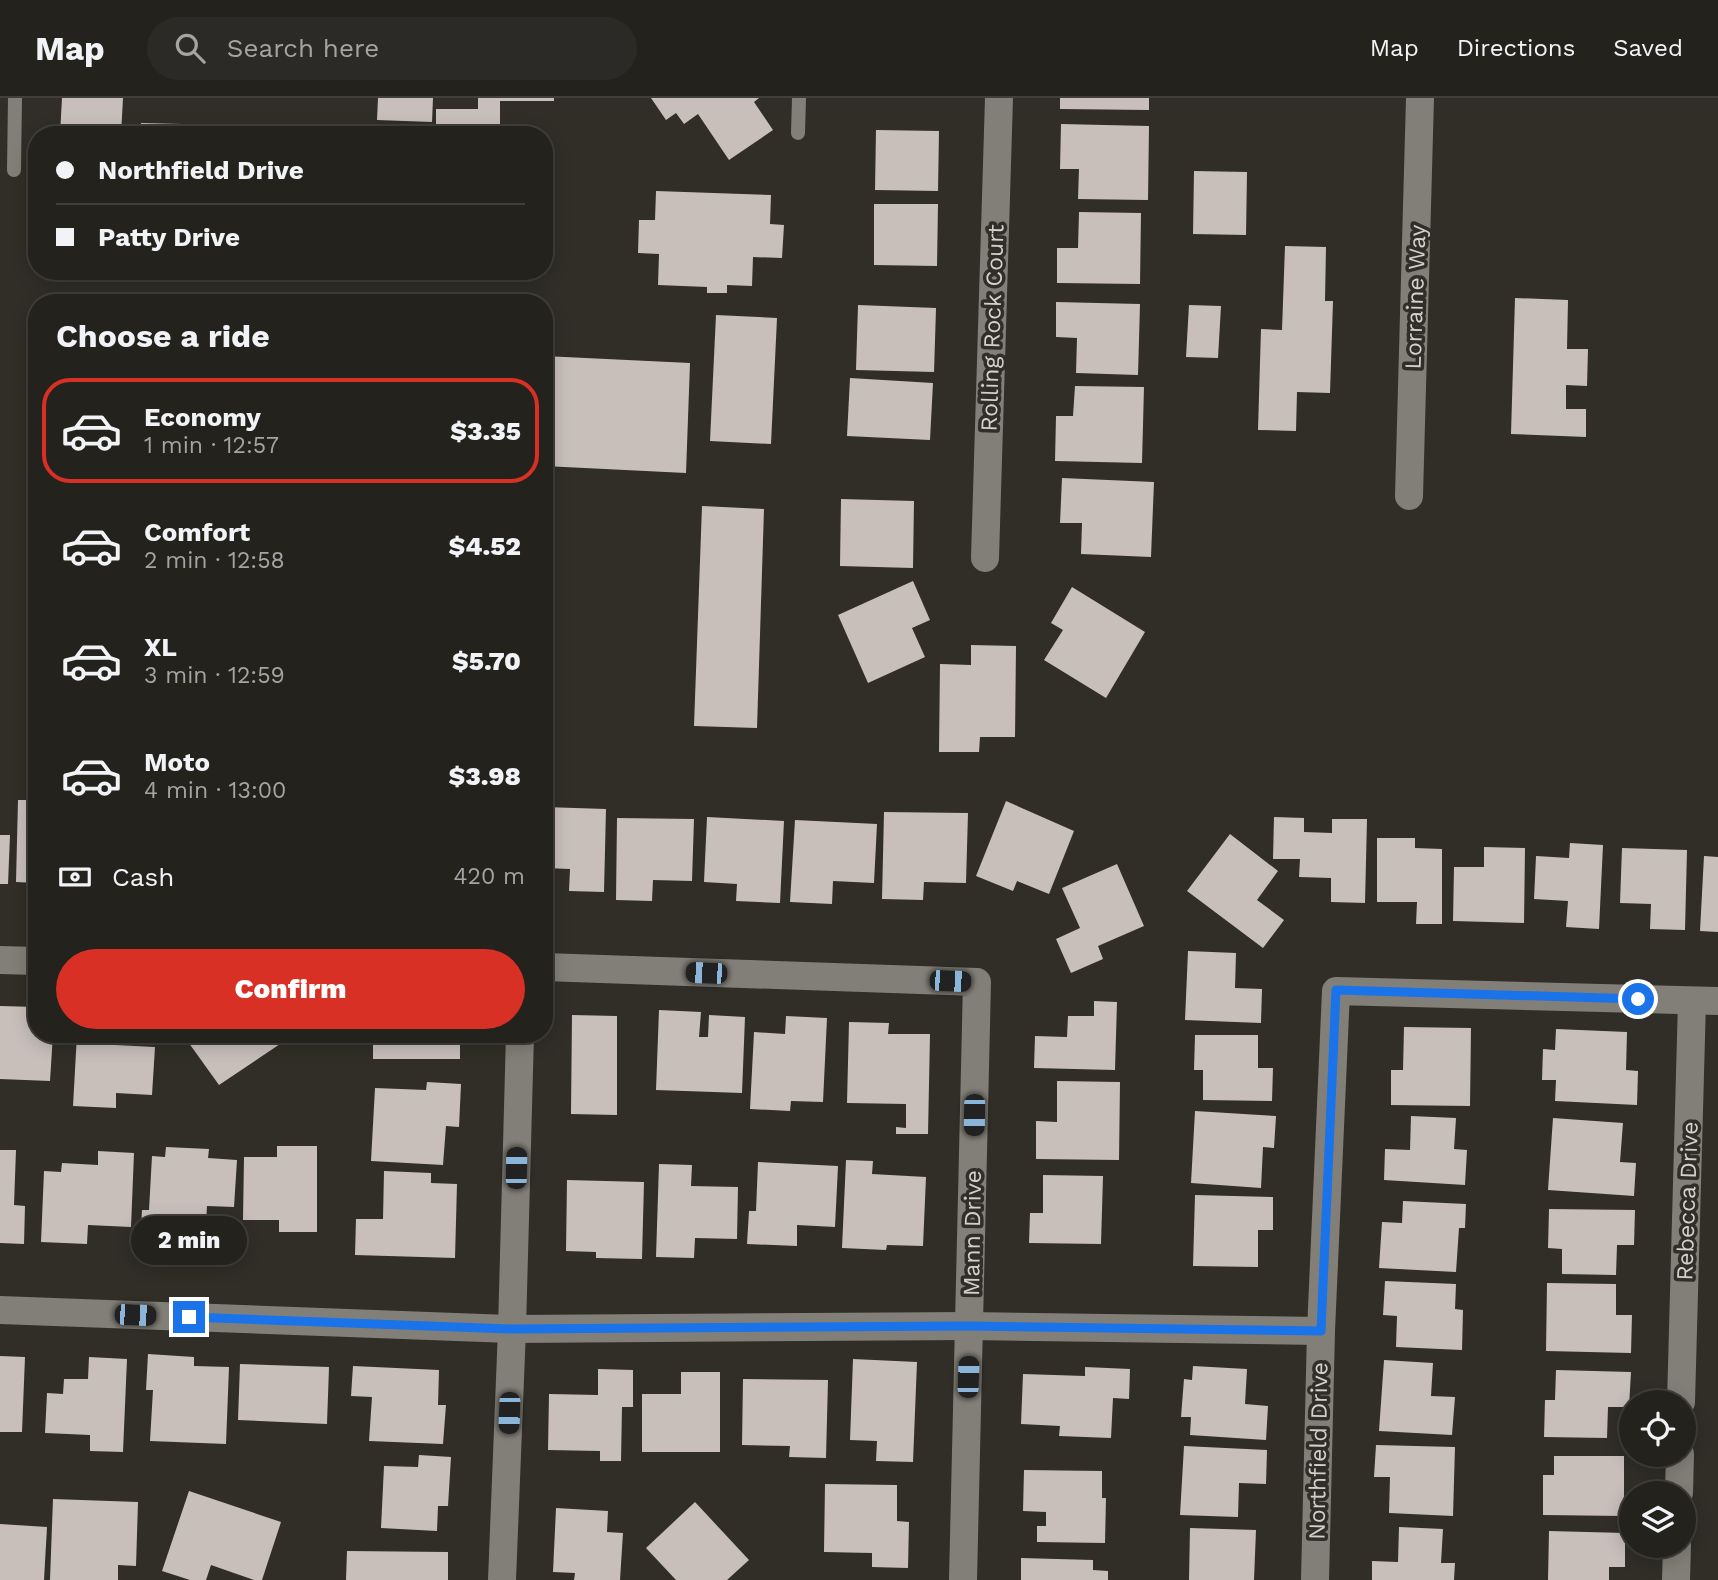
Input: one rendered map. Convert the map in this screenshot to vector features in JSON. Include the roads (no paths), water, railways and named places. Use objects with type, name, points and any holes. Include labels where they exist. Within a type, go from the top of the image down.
[{"type":"street","name":"Rolling Rock Court","points":[[985,558],[999,98]]},
{"type":"street","name":"Lorraine Way","points":[[1409,496],[1420,98]]},
{"type":"street","points":[[0,960],[28,961]]},
{"type":"street","name":"Mann Drive","points":[[553,967],[977,982],[963,1580]]},
{"type":"street","name":"Northfield Drive","points":[[1315,1580],[1321,1331],[1336,990],[1705,1001]]},
{"type":"street","name":"Rebecca Drive","points":[[1682,1390],[1705,1001]]},
{"type":"street","points":[[502,1580],[520,1043]]},
{"type":"street","points":[[0,1310],[512,1329],[970,1326],[1321,1331]]},
{"type":"street","points":[[1676,1580],[1677,1558]]},
{"type":"lane","points":[[14,170],[15,98]]},
{"type":"lane","points":[[798,133],[799,98]]}]
